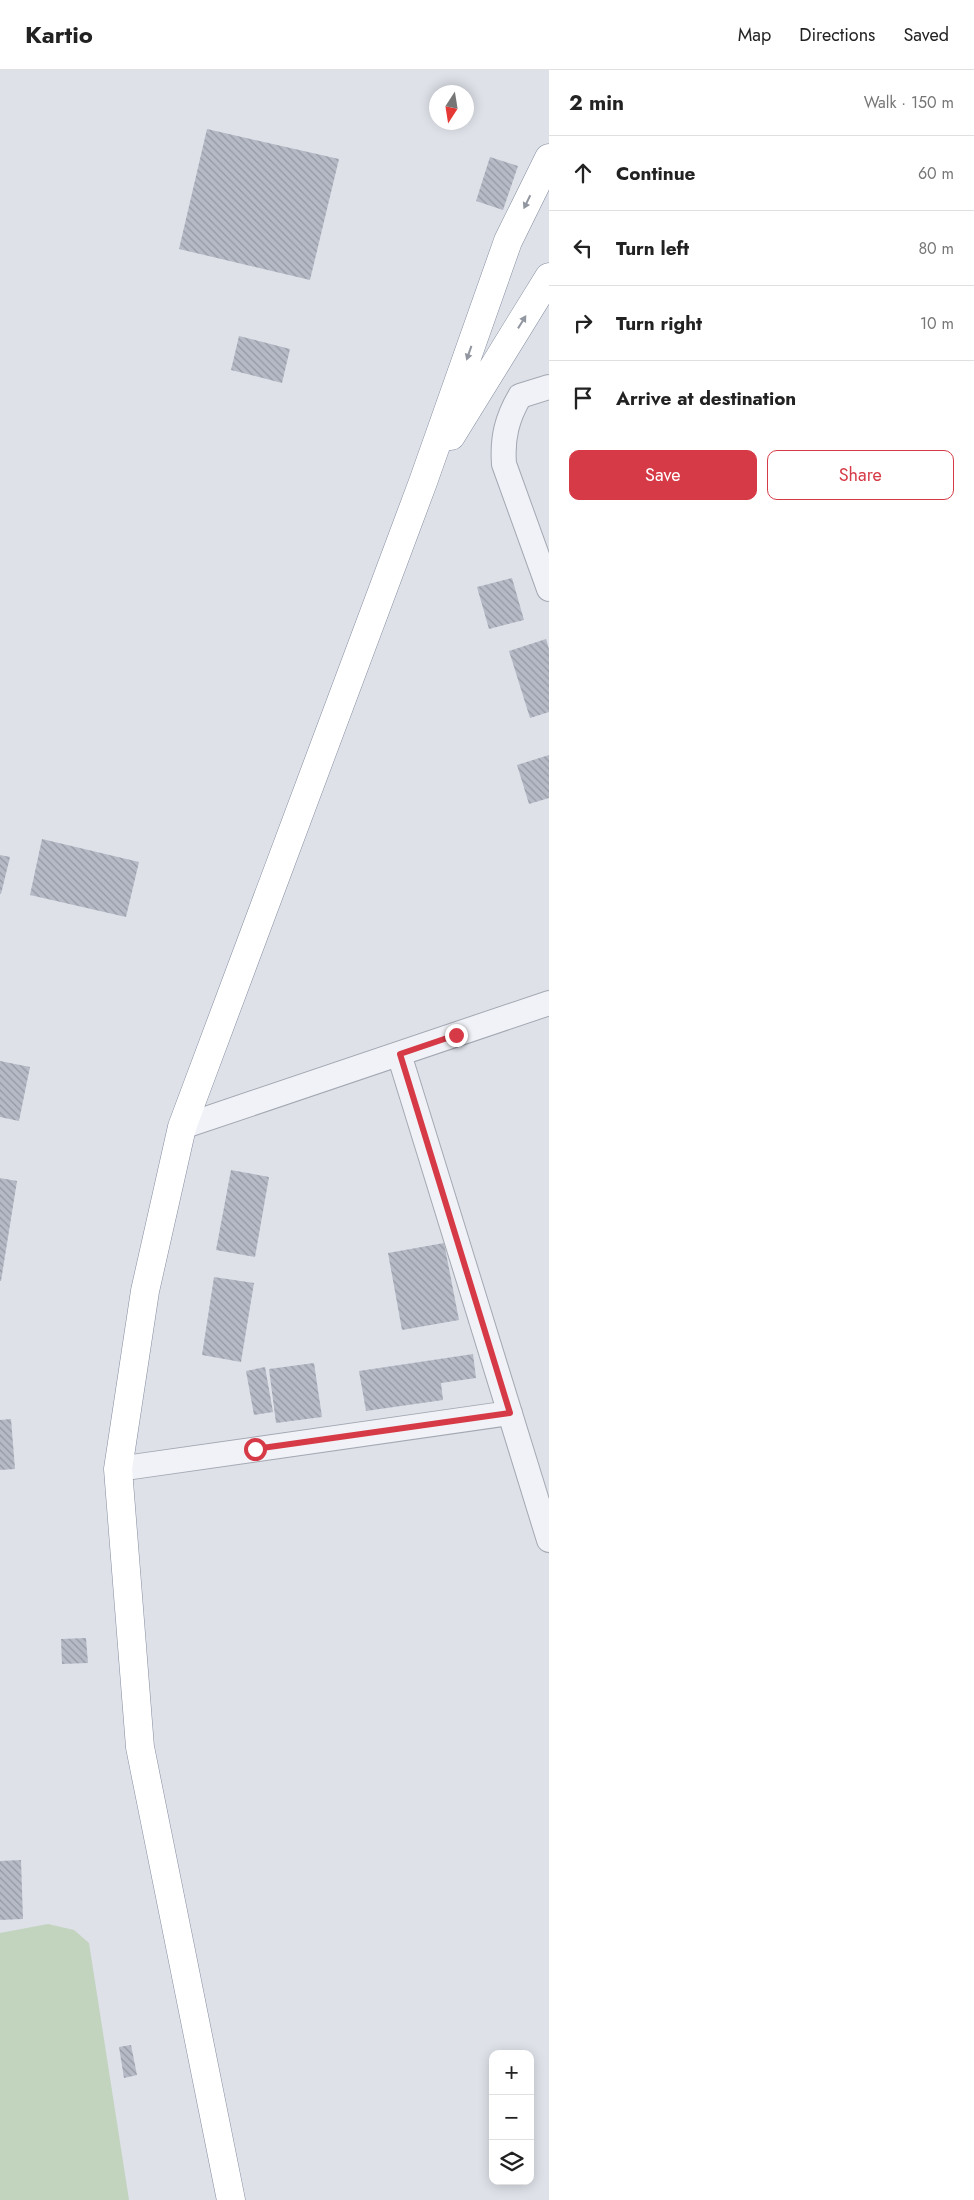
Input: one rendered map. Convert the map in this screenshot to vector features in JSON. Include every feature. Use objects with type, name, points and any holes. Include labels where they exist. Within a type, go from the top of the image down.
[{"type":"highway","points":[[232,2200],[140,1747],[118,1469],[145,1291],[182,1127],[423,482],[508,242],[549,158]]},
{"type":"highway","points":[[423,482],[549,277]]},
{"type":"street","points":[[549,387],[520,396],[511,412],[505,429],[503,447],[504,464],[549,589]]},
{"type":"street","points":[[182,1127],[549,1003]]},
{"type":"street","points":[[400,1054],[549,1540]]},
{"type":"street","points":[[118,1469],[510,1413]]},
{"type":"green space","points":[[48,1924],[74,1930],[89,1943],[129,2200],[0,2200],[0,1933]]},
{"type":"building","points":[[207,129],[339,159],[310,280],[179,249]]},
{"type":"building","points":[[490,157],[518,166],[503,210],[476,201]]},
{"type":"building","points":[[239,336],[290,349],[282,383],[231,370]]},
{"type":"building","points":[[512,578],[524,620],[489,629],[477,587]]},
{"type":"building","points":[[546,639],[549,649],[549,712],[530,718],[509,651]]},
{"type":"building","points":[[549,755],[549,798],[529,804],[517,765]]},
{"type":"building","points":[[42,839],[139,862],[126,917],[30,895]]},
{"type":"building","points":[[0,855],[10,857],[1,894],[0,894]]},
{"type":"building","points":[[0,1061],[30,1067],[19,1121],[0,1117]]},
{"type":"building","points":[[231,1170],[269,1177],[255,1257],[216,1250]]},
{"type":"building","points":[[0,1178],[17,1181],[1,1281],[0,1281]]},
{"type":"building","points":[[444,1243],[459,1320],[402,1330],[388,1253]]},
{"type":"building","points":[[214,1277],[254,1283],[241,1362],[202,1355]]},
{"type":"building","points":[[473,1354],[476,1378],[441,1383],[443,1400],[366,1411],[359,1371]]},
{"type":"building","points":[[314,1363],[322,1417],[276,1423],[269,1369]]},
{"type":"building","points":[[265,1367],[273,1412],[254,1415],[246,1371]]},
{"type":"building","points":[[11,1419],[15,1469],[0,1470],[0,1420]]},
{"type":"building","points":[[86,1638],[88,1663],[62,1664],[61,1639]]},
{"type":"building","points":[[21,1860],[23,1919],[0,1920],[0,1861]]},
{"type":"building","points":[[131,2045],[137,2075],[124,2078],[119,2047]]},
{"type":"route","points":[[255,1449],[510,1413],[400,1054],[456,1035]]}]
